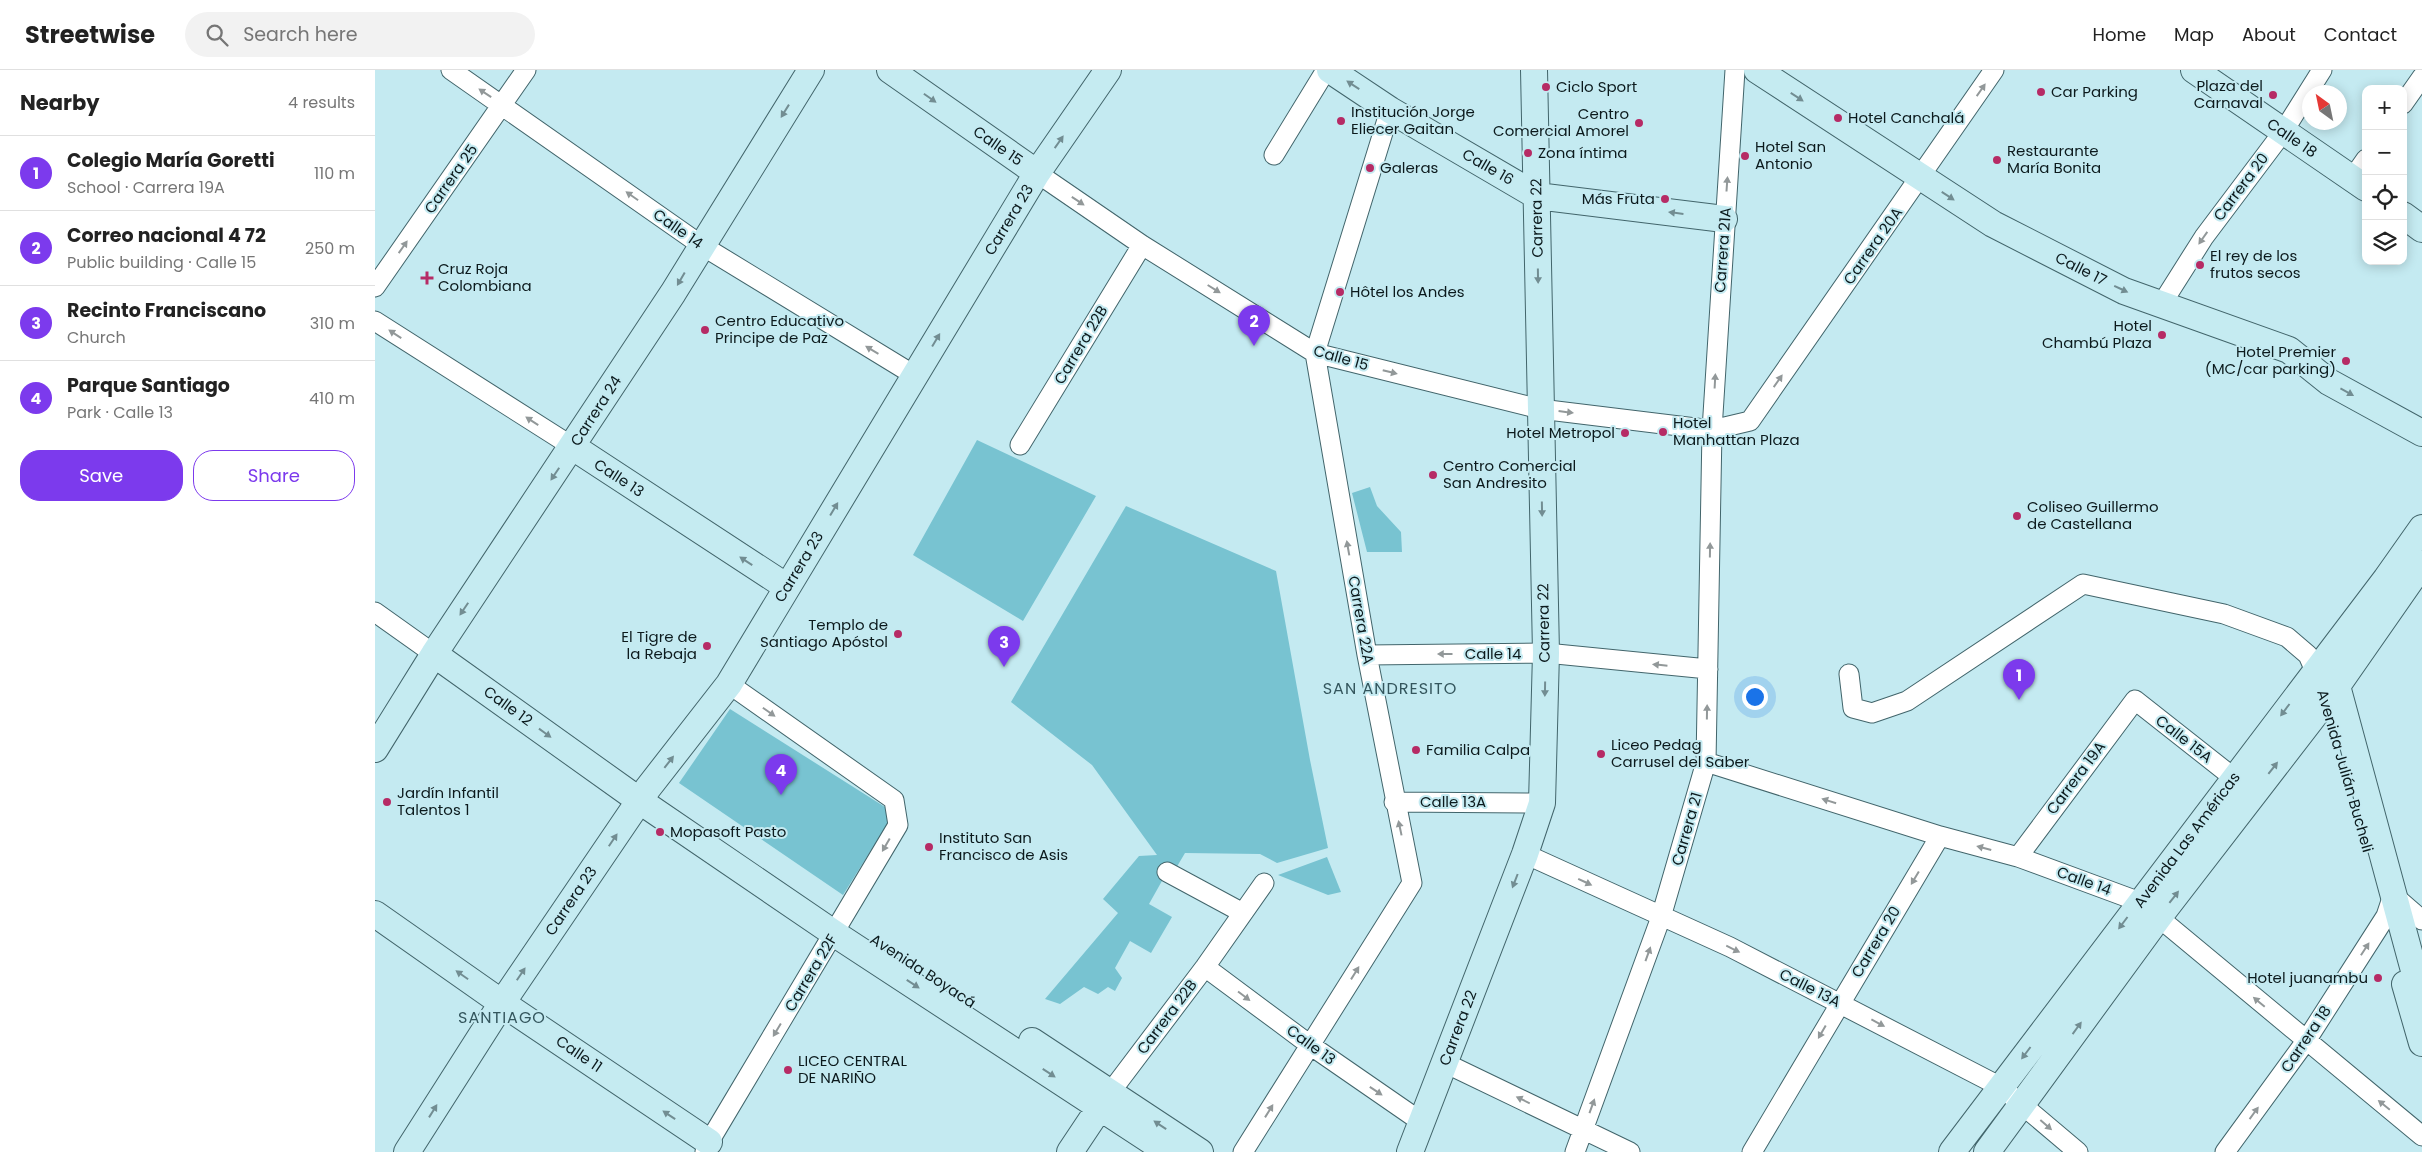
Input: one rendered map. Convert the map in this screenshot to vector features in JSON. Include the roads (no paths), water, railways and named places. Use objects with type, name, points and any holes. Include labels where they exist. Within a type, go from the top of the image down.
[{"type":"street","name":"Calle 14","points":[[451,70],[701,245],[914,375]]},
{"type":"street","name":"Carrera 25","points":[[375,287],[526,70]]},
{"type":"street","name":"Carrera 24","points":[[375,749],[434,654],[573,447],[673,293],[811,70]]},
{"type":"street","name":"Calle 15","points":[[890,70],[1142,244],[1315,353],[1540,409],[1712,430],[1750,421]]},
{"type":"street","name":"Carrera 23","points":[[407,1152],[502,1003],[644,795],[729,684],[1037,173],[1108,70]]},
{"type":"street","points":[[1274,155],[1326,70]]},
{"type":"street","name":"Calle 16","points":[[1330,70],[1390,110],[1537,196],[1724,219]]},
{"type":"street","name":"Carrera 22","points":[[1410,1152],[1420,1121],[1445,1063],[1525,854],[1542,803],[1545,653],[1534,70]]},
{"type":"street","name":"Carrera 21A","points":[[1712,430],[1735,70]]},
{"type":"street","name":"Calle 17","points":[[1757,70],[1993,224],[2124,291],[2289,350],[2329,382],[2422,434]]},
{"type":"street","name":"Carrera 20A","points":[[1750,421],[1994,70]]},
{"type":"street","name":"Calle 18","points":[[2194,70],[2283,132],[2361,175]]},
{"type":"street","name":"Carrera 20","points":[[2161,305],[2204,237],[2283,132],[2322,70]]},
{"type":"street","points":[[2407,98],[2422,77]]},
{"type":"street","name":"Carrera 22A","points":[[1243,1152],[1411,883],[1367,655],[1315,353],[1390,110]]},
{"type":"street","points":[[2407,218],[2422,229]]},
{"type":"street","name":"Carrera 22B","points":[[1020,445],[1142,244]]},
{"type":"street","name":"Calle 13","points":[[375,321],[573,447],[787,588]]},
{"type":"street","name":"Carrera 21","points":[[1575,1152],[1661,917],[1706,762],[1712,430]]},
{"type":"street","name":"Avenida Las Américas","points":[[1987,1152],[2149,910],[2234,778],[2316,662],[2422,528]]},
{"type":"street","name":"Avenida Las Américas","points":[[1952,1152],[2001,1087],[2332,692],[2422,564]]},
{"type":"street","points":[[1849,674],[1853,708],[1872,713],[1907,701],[2083,584],[2224,614],[2287,637],[2316,662]]},
{"type":"street","name":"Calle 12","points":[[375,612],[434,654],[644,795]]},
{"type":"street","name":"Calle 14","points":[[1367,655],[1545,653],[1708,669]]},
{"type":"street","name":"Avenida Julián Bucheli","points":[[2316,662],[2332,692],[2351,796],[2422,1000]]},
{"type":"street","name":"Carrera 22F","points":[[707,1147],[898,825],[894,800],[729,684]]},
{"type":"street","name":"Calle 15A","points":[[2135,700],[2234,778]]},
{"type":"street","name":"Carrera 19A","points":[[2018,856],[2135,700]]},
{"type":"street","name":"Calle 14","points":[[1706,762],[1940,836],[2018,856],[2149,910],[2422,1136]]},
{"type":"street","name":"Avenida Boyacá","points":[[644,795],[839,927],[1105,1099],[1200,1152]]},
{"type":"street","name":"Calle 13A","points":[[1394,802],[1542,803]]},
{"type":"street","name":"Carrera 20","points":[[1752,1152],[1940,836]]},
{"type":"street","name":"Calle 13A","points":[[1525,854],[1730,947],[2001,1087],[2078,1152]]},
{"type":"street","points":[[1167,872],[1243,913]]},
{"type":"street","name":"Carrera 22B","points":[[1070,1152],[1105,1099],[1205,967],[1264,883]]},
{"type":"street","points":[[2390,906],[2422,920]]},
{"type":"street","name":"Avenida Julián Bucheli","points":[[2390,906],[2422,1043]]},
{"type":"street","name":"Carrera 18","points":[[2225,1152],[2306,1041],[2390,906]]},
{"type":"street","name":"Calle 11","points":[[375,914],[707,1147]]},
{"type":"street","name":"Calle 13","points":[[1205,967],[1310,1045],[1420,1121]]},
{"type":"street","points":[[1445,1063],[1630,1152]]},
{"type":"street","name":"Avenida Boyacá","points":[[1105,1099],[1168,1152]]},
{"type":"place","name":"Ciclo Sport","points":[[1546,87]]},
{"type":"place","name":"Car Parking","points":[[2041,92]]},
{"type":"place","name":"Plaza del Carnaval","points":[[2273,95]]},
{"type":"place","name":"Hotel Canchalá","points":[[1838,118]]},
{"type":"place","name":"Institución Jorge Eliecer Gaitan","points":[[1341,121]]},
{"type":"place","name":"Centro Comercial Amorel","points":[[1639,123]]},
{"type":"place","name":"Zona íntima","points":[[1528,153]]},
{"type":"place","name":"Hotel San Antonio","points":[[1745,156]]},
{"type":"place","name":"Restaurante María Bonita","points":[[1997,160]]},
{"type":"place","name":"Galeras","points":[[1370,168]]},
{"type":"place","name":"Más Fruta","points":[[1665,199]]},
{"type":"place","name":"El rey de los frutos secos","points":[[2200,265]]},
{"type":"place","name":"Cruz Roja Colombiana","points":[[427,278]]},
{"type":"place","name":"Hôtel los Andes","points":[[1340,292]]},
{"type":"place","name":"Centro Educativo Principe de Paz","points":[[705,330]]},
{"type":"place","name":"Hotel Chambú Plaza","points":[[2162,335]]},
{"type":"place","name":"Correo nacional 4 72","points":[[1254,346]]},
{"type":"place","name":"Hotel Premier (MC/car parking)","points":[[2346,361]]},
{"type":"place","name":"Hotel Manhattan Plaza","points":[[1663,432]]},
{"type":"place","name":"Hotel Metropol","points":[[1625,433]]},
{"type":"place","name":"Centro Comercial San Andresito","points":[[1433,475]]},
{"type":"place","name":"Coliseo Guillermo de Castellana","points":[[2017,516]]},
{"type":"place","name":"Templo de Santiago Apóstol","points":[[898,634]]},
{"type":"place","name":"El Tigre de la Rebaja","points":[[707,646]]},
{"type":"place","name":"Recinto Franciscano","points":[[1004,667]]},
{"type":"place","name":"Colegio María Goretti","points":[[2019,700]]},
{"type":"place","name":"Familia Calpa","points":[[1416,750]]},
{"type":"place","name":"Liceo Pedag Carrusel del Saber","points":[[1601,754]]},
{"type":"place","name":"Parque Santiago","points":[[781,795]]},
{"type":"place","name":"Jardín Infantil Talentos 1","points":[[387,802]]},
{"type":"place","name":"Mopasoft Pasto","points":[[660,832]]},
{"type":"place","name":"Instituto San Francisco de Asis","points":[[929,847]]},
{"type":"place","name":"Hotel juanambu","points":[[2378,978]]},
{"type":"place","name":"LICEO CENTRAL DE NARIÑO","points":[[788,1070]]},
{"type":"district","name":"SAN ANDRESITO","points":[[1390,688]]},
{"type":"district","name":"SANTIAGO","points":[[502,1017]]}]
